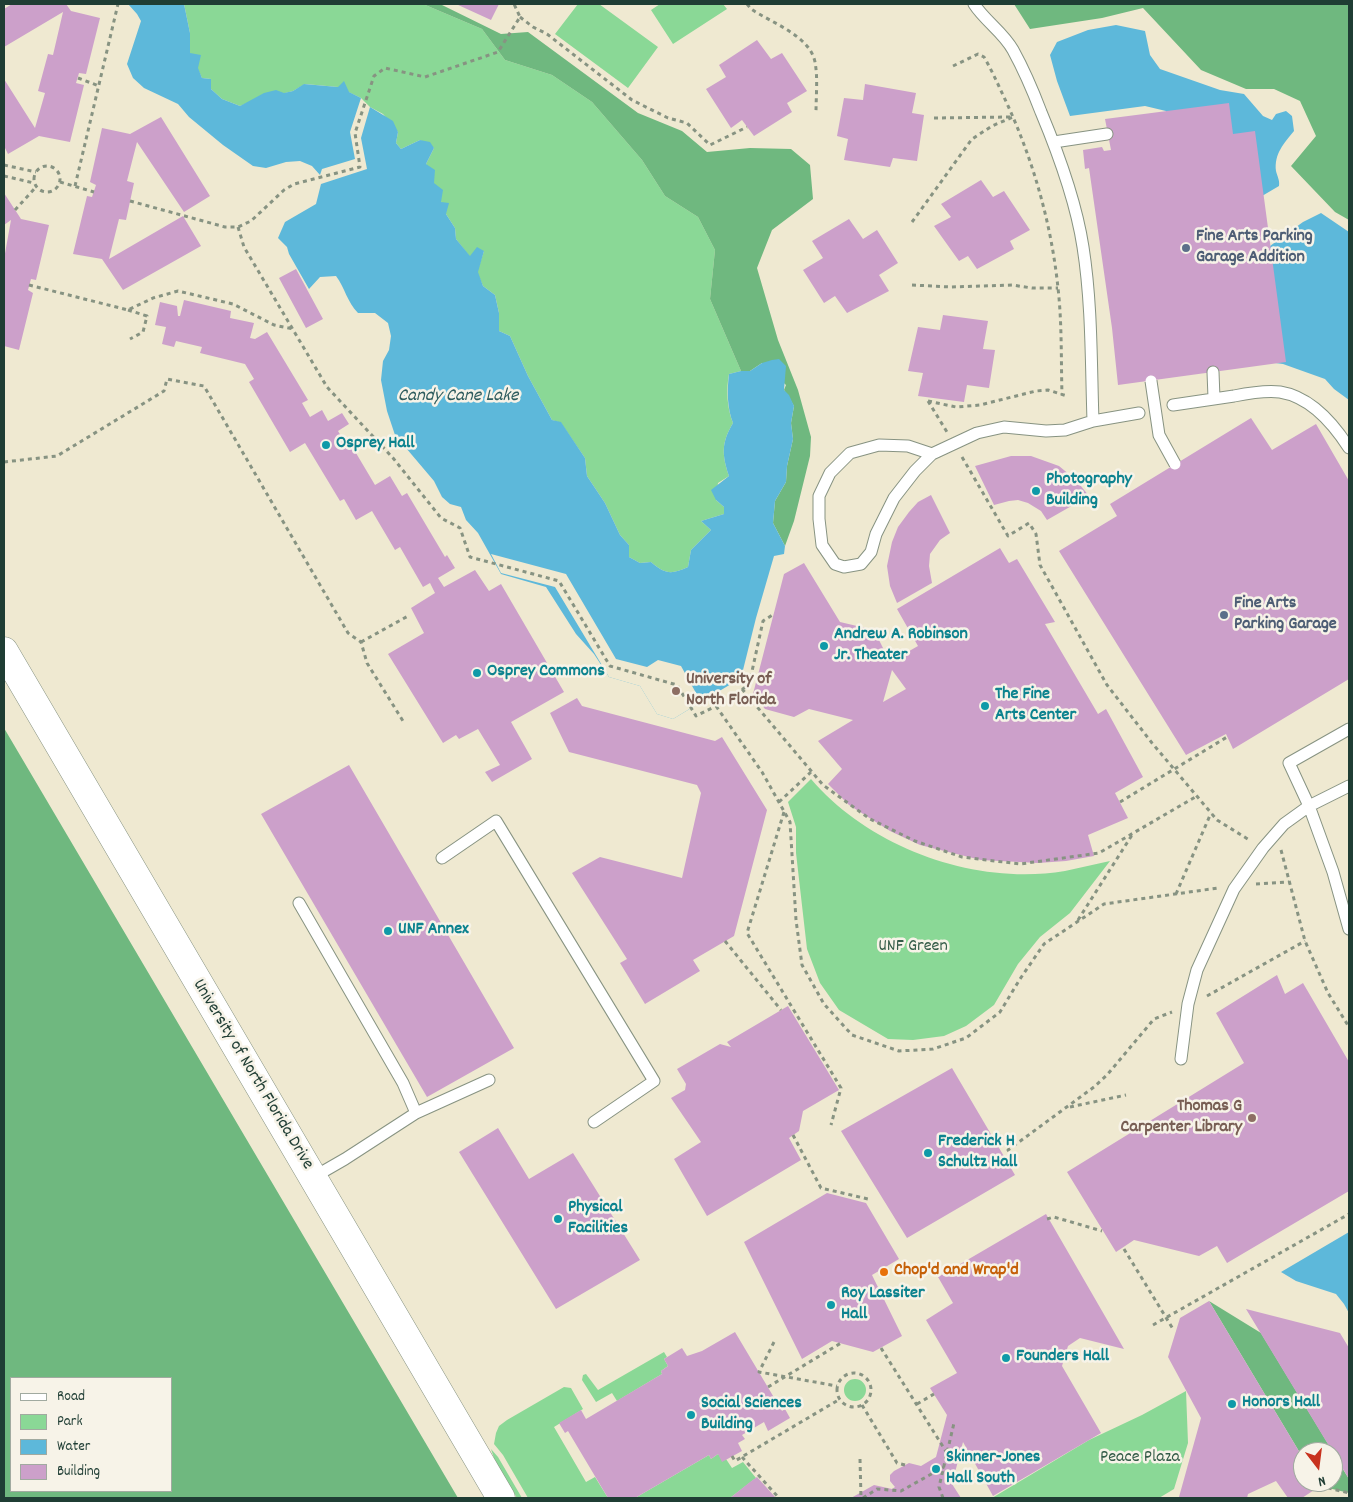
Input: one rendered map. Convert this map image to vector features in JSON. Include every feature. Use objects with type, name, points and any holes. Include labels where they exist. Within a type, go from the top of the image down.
[{"type":"street","name":"University of North Florida Drive","points":[[4,652],[501,1498]]},
{"type":"lane","points":[[974,4],[981,15],[1012,48],[1029,82],[1054,142],[1072,198],[1083,246],[1091,328],[1093,422]]},
{"type":"lane","points":[[1054,142],[1107,134]]},
{"type":"lane","points":[[1213,372],[1214,398]]},
{"type":"lane","points":[[1151,381],[1159,434],[1175,464]]},
{"type":"lane","points":[[1173,405],[1259,392],[1279,392],[1303,400],[1322,414],[1349,448]]},
{"type":"lane","points":[[932,454],[908,446],[879,445],[850,453],[830,473],[819,496],[819,518],[822,544],[835,564],[844,567],[861,564],[871,552],[876,534],[894,498],[914,471],[932,454],[977,433],[1004,427],[1046,431],[1065,430],[1093,422],[1139,413]]},
{"type":"lane","points":[[1349,729],[1289,762],[1309,806],[1333,872],[1349,929]]},
{"type":"lane","points":[[1181,1059],[1188,1004],[1197,970],[1237,885],[1263,848],[1284,824],[1309,806],[1349,786]]},
{"type":"lane","points":[[442,858],[496,821],[654,1081],[594,1122]]},
{"type":"lane","points":[[299,903],[403,1083],[416,1113]]},
{"type":"lane","points":[[312,1178],[416,1113],[489,1080]]},
{"type":"path","points":[[75,186],[118,4]]},
{"type":"path","points":[[514,4],[520,16],[534,28],[547,34],[632,100],[668,118],[687,123],[710,145],[747,127]]},
{"type":"path","points":[[747,4],[751,9],[799,37],[809,46],[815,61],[816,112]]},
{"type":"path","points":[[130,201],[226,227],[238,228],[251,221],[284,190],[298,183],[360,167],[355,132],[374,76],[385,68],[425,77],[498,52],[520,16]]},
{"type":"path","points":[[953,66],[978,54],[984,57],[1014,117],[1033,169],[1048,224],[1058,288],[1062,394]]},
{"type":"path","points":[[78,78],[99,86]]},
{"type":"path","points":[[934,118],[1014,117]]},
{"type":"path","points":[[912,222],[972,139],[992,126],[1014,117]]},
{"type":"path","points":[[4,164],[36,172]]},
{"type":"path","points":[[4,176],[35,185],[43,192],[52,192],[60,182],[59,174],[53,168],[44,166],[36,172],[35,185],[15,210]]},
{"type":"path","points":[[60,182],[94,192]]},
{"type":"path","points":[[238,228],[244,247],[327,387],[393,458],[441,518],[460,528],[470,557],[559,581],[610,666],[677,685],[696,716],[749,685],[763,621],[774,614]]},
{"type":"path","points":[[912,285],[951,287],[1012,285],[1032,288],[1058,288]]},
{"type":"path","points":[[29,286],[147,316],[143,332],[130,339]]},
{"type":"path","points":[[128,310],[153,298],[178,291],[232,304],[274,325],[293,329]]},
{"type":"path","points":[[4,462],[57,456],[164,392],[167,379],[204,386],[348,633],[361,642],[367,663],[403,722]]},
{"type":"path","points":[[1067,396],[1048,390],[1036,391],[980,405],[956,407],[928,401],[1008,536],[1029,523],[1036,534],[1040,565],[1107,685],[1152,743],[1217,820],[1263,848],[1282,850],[1305,941],[1328,993],[1349,1027]]},
{"type":"path","points":[[361,642],[408,616]]},
{"type":"path","points":[[742,689],[823,785],[870,819],[915,841],[962,857],[1020,864],[1099,853],[1114,842],[1132,834],[1197,796]]},
{"type":"path","points":[[716,706],[762,772],[790,822],[796,920],[802,965],[824,1004],[852,1035],[899,1051],[933,1048],[966,1038],[1000,1012],[1020,978],[1044,944],[1104,904],[1237,885],[1289,882]]},
{"type":"path","points":[[1120,802],[1227,737]]},
{"type":"path","points":[[779,802],[811,772]]},
{"type":"path","points":[[784,811],[747,933],[840,1088],[831,1125]]},
{"type":"path","points":[[1176,894],[1211,813]]},
{"type":"path","points":[[1076,922],[1132,834]]},
{"type":"path","points":[[725,941],[780,1010]]},
{"type":"path","points":[[1017,1165],[1008,1150],[1068,1107],[1107,1075],[1154,1019],[1188,1004],[1305,941]]},
{"type":"path","points":[[1068,1107],[1126,1095]]},
{"type":"path","points":[[792,1135],[821,1188],[868,1199]]},
{"type":"path","points":[[1153,1326],[1349,1214]]},
{"type":"path","points":[[1047,1219],[1054,1217],[1102,1231]]},
{"type":"path","points":[[1124,1249],[1173,1329]]},
{"type":"path","points":[[774,1342],[758,1372],[837,1386]]},
{"type":"path","points":[[768,1387],[842,1343]]},
{"type":"path","points":[[881,1348],[947,1452]]},
{"type":"path","points":[[859,1374],[864,1376],[871,1391],[869,1397],[862,1405],[850,1406],[837,1395],[837,1386],[843,1376],[859,1374]]},
{"type":"path","points":[[917,1404],[934,1394]]},
{"type":"path","points":[[732,1456],[735,1461],[840,1399]]},
{"type":"path","points":[[862,1405],[897,1463],[905,1465]]},
{"type":"path","points":[[943,1498],[939,1487],[954,1423]]},
{"type":"path","points":[[742,1457],[779,1498]]},
{"type":"path","points":[[860,1459],[862,1498],[877,1489],[901,1491],[944,1466]]},
{"type":"green space","points":[[184,4],[423,4],[482,29],[505,60],[552,75],[592,102],[642,160],[665,196],[698,217],[715,250],[710,299],[741,371],[729,374],[728,380],[728,405],[733,423],[726,437],[724,455],[729,476],[718,483],[716,500],[724,507],[724,514],[701,521],[711,530],[691,550],[688,567],[668,572],[651,562],[640,563],[629,557],[629,545],[620,535],[605,503],[587,476],[585,458],[561,423],[552,420],[528,376],[510,336],[499,331],[499,313],[495,295],[483,286],[477,272],[484,251],[470,257],[456,239],[455,228],[446,214],[426,164],[434,148],[420,140],[401,149],[396,143],[398,132],[383,114],[370,107],[361,98],[338,87],[305,84],[293,91],[240,106],[222,99],[211,89],[211,79],[202,78],[190,53],[190,33]]},
{"type":"green space","points":[[423,4],[440,4],[501,34],[528,32],[638,113],[682,131],[707,152],[750,148],[791,149],[810,165],[813,199],[772,230],[757,268],[778,340],[798,390],[811,437],[810,456],[794,521],[785,546],[773,523],[775,501],[786,482],[787,466],[793,439],[791,423],[794,406],[784,390],[786,385],[762,363],[750,371],[741,371],[710,299],[715,250],[698,217],[665,196],[642,160],[592,102],[552,75],[505,60],[482,29]]},
{"type":"green space","points":[[578,4],[599,4],[658,47],[628,88],[555,34]]},
{"type":"green space","points":[[660,4],[723,4],[727,9],[673,44],[651,10]]},
{"type":"green space","points":[[1014,4],[1349,4],[1349,220],[1335,212],[1291,166],[1316,136],[1300,101],[1274,89],[1246,89],[1201,70],[1143,8],[1102,18],[1030,29]]},
{"type":"green space","points":[[4,728],[458,1498],[4,1498]]},
{"type":"green space","name":"UNF Green","points":[[811,779],[835,803],[863,825],[894,842],[926,856],[961,867],[996,873],[1031,874],[1065,871],[1110,861],[1070,913],[1040,937],[1018,964],[994,1005],[966,1026],[944,1036],[913,1040],[888,1039],[839,1010],[820,983],[807,949],[796,853],[796,827],[788,802]]},
{"type":"green space","points":[[1209,1301],[1261,1333],[1327,1442],[1293,1442]]},
{"type":"green space","points":[[664,1352],[667,1357],[664,1359],[668,1366],[661,1371],[662,1374],[617,1401],[612,1393],[596,1402],[582,1380],[583,1375],[586,1374],[598,1390]]},
{"type":"green space","points":[[855,1379],[863,1382],[866,1390],[863,1398],[855,1401],[847,1398],[844,1390],[847,1382]]},
{"type":"green space","points":[[564,1387],[571,1388],[583,1409],[554,1427],[586,1482],[595,1477],[608,1498],[528,1498],[503,1455],[494,1444],[499,1426]]},
{"type":"green space","name":"Peace Plaza","points":[[1186,1391],[1188,1443],[1174,1489],[1159,1498],[992,1498],[1089,1440],[1142,1415]]},
{"type":"green space","points":[[491,1449],[498,1457],[522,1498],[517,1498],[496,1464]]},
{"type":"green space","points":[[718,1454],[726,1459],[732,1468],[743,1462],[756,1478],[730,1498],[635,1498],[709,1455],[711,1459]]},
{"type":"green space","points":[[1343,1469],[1349,1479],[1349,1493],[1343,1492]]},
{"type":"water","points":[[128,4],[184,4],[190,33],[190,53],[201,55],[198,68],[202,78],[211,79],[211,89],[222,99],[240,106],[264,93],[276,90],[284,93],[293,91],[304,84],[338,87],[344,81],[349,92],[361,98],[350,132],[355,159],[322,169],[320,175],[312,166],[300,161],[286,162],[266,168],[253,166],[223,145],[189,117],[178,104],[144,88],[133,78],[127,64],[141,21]]},
{"type":"water","points":[[1116,25],[1145,31],[1150,55],[1160,69],[1220,90],[1244,94],[1263,116],[1272,120],[1276,114],[1286,111],[1292,116],[1294,131],[1283,144],[1277,159],[1276,171],[1279,186],[1262,196],[1174,149],[1166,111],[1145,106],[1070,116],[1050,55],[1057,42],[1088,30]]},
{"type":"water","name":"Candy Cane Lake","points":[[370,107],[393,121],[398,132],[396,143],[401,149],[420,140],[430,142],[434,148],[426,164],[435,170],[434,183],[443,190],[441,202],[449,203],[446,214],[455,228],[456,239],[470,256],[477,247],[484,251],[478,272],[483,286],[495,295],[499,313],[499,331],[510,336],[528,376],[552,420],[561,422],[585,458],[587,476],[605,503],[620,535],[629,545],[629,557],[640,563],[651,562],[668,572],[688,567],[691,550],[711,530],[701,521],[724,514],[724,507],[716,500],[711,490],[729,476],[724,449],[726,437],[733,423],[728,399],[729,374],[750,371],[762,363],[779,359],[786,366],[784,390],[789,395],[794,406],[791,423],[793,439],[787,466],[786,482],[775,501],[773,523],[785,546],[784,554],[774,556],[741,678],[673,719],[657,714],[640,686],[609,677],[594,654],[576,634],[546,587],[501,574],[478,533],[466,520],[461,507],[450,504],[442,497],[434,481],[395,435],[387,411],[381,380],[383,361],[389,350],[391,336],[388,323],[375,313],[358,313],[336,276],[320,277],[309,289],[287,247],[278,238],[285,222],[316,204],[321,184],[367,169],[361,138]]},
{"type":"water","points":[[1321,213],[1349,232],[1349,400],[1334,389],[1325,379],[1283,364],[1252,360],[1270,246],[1303,222]]},
{"type":"water","points":[[1349,1232],[1349,1313],[1336,1294],[1296,1281],[1281,1272]]},
{"type":"pier","points":[[491,554],[566,574],[616,659],[647,667],[658,660],[681,666],[701,702],[673,719],[657,714],[640,686],[609,677],[555,587],[501,573]]},
{"type":"building","points":[[12,4],[66,4],[71,11],[100,18],[86,74],[79,73],[76,83],[84,85],[70,142],[39,136],[8,154],[4,146],[4,79],[35,128],[45,93],[38,91],[48,54],[53,55],[63,12],[4,47],[4,9]]},
{"type":"building","points":[[456,4],[499,4],[491,20]]},
{"type":"building","points":[[757,40],[771,59],[782,53],[807,91],[787,103],[792,112],[754,136],[742,120],[731,128],[706,89],[726,77],[719,65]]},
{"type":"building","points":[[865,84],[916,93],[912,113],[924,115],[917,161],[893,158],[890,167],[844,160],[848,139],[837,136],[844,98],[863,100]]},
{"type":"building","name":"Fine Arts Parking Garage Addition","points":[[1229,103],[1233,134],[1255,131],[1286,362],[1118,385],[1112,328],[1089,168],[1085,169],[1083,150],[1102,147],[1104,151],[1111,150],[1105,119]]},
{"type":"building","points":[[161,117],[210,196],[184,212],[137,142],[127,181],[134,183],[126,220],[119,219],[109,259],[183,216],[201,246],[123,290],[102,259],[73,254],[87,196],[92,197],[96,185],[90,182],[102,128],[130,134]]},
{"type":"building","points":[[981,180],[993,197],[1004,191],[1030,230],[1010,241],[1014,249],[977,269],[968,256],[959,261],[934,226],[951,217],[941,204]]},
{"type":"building","points":[[4,193],[21,219],[49,225],[36,280],[31,279],[28,290],[33,293],[19,350],[4,346],[4,259],[11,220],[4,225]]},
{"type":"building","points":[[849,219],[863,239],[877,230],[898,263],[879,275],[889,291],[847,313],[835,296],[824,303],[803,270],[823,258],[812,241]]},
{"type":"building","points":[[296,269],[323,319],[306,328],[279,278]]},
{"type":"building","points":[[184,300],[231,311],[230,318],[254,323],[250,338],[255,339],[267,332],[308,400],[302,403],[310,417],[322,410],[328,421],[342,413],[349,424],[338,431],[349,450],[353,448],[375,485],[390,476],[402,496],[407,493],[445,557],[447,555],[455,568],[438,578],[444,587],[475,570],[489,591],[501,584],[564,692],[511,722],[532,759],[492,782],[485,772],[500,765],[478,729],[459,739],[456,735],[443,743],[388,654],[424,633],[411,608],[435,593],[430,583],[423,587],[400,547],[395,550],[372,511],[356,520],[344,499],[340,501],[305,443],[290,452],[249,382],[254,379],[245,364],[200,353],[202,347],[176,341],[174,347],[162,344],[166,327],[155,325],[160,302],[177,306],[178,316],[180,316]]},
{"type":"building","points":[[943,315],[988,321],[983,349],[995,350],[989,388],[967,385],[964,402],[918,396],[923,373],[908,371],[918,327],[940,330]]},
{"type":"building","name":"Fine Arts Parking Garage","points":[[1251,418],[1272,450],[1316,424],[1349,481],[1349,679],[1233,749],[1226,734],[1186,755],[1059,551],[1117,516],[1110,504]]},
{"type":"building","name":"Photography Building","points":[[1011,456],[1031,456],[1059,466],[1076,480],[1089,496],[1047,520],[1041,511],[1028,503],[1018,500],[994,505],[975,466]]},
{"type":"building","points":[[931,495],[950,533],[940,540],[930,554],[929,566],[932,583],[897,603],[890,586],[887,566],[892,542],[898,527],[909,512],[918,502]]},
{"type":"building","name":"The Fine Arts Center","points":[[1000,548],[1009,563],[1017,559],[1055,622],[1045,624],[1098,714],[1106,709],[1143,777],[1115,793],[1128,818],[1088,835],[1094,856],[1038,863],[981,860],[920,845],[890,831],[849,805],[828,784],[842,769],[818,741],[853,720],[809,709],[794,717],[765,709],[753,694],[784,574],[804,563],[840,622],[874,630],[890,662],[918,646],[897,609]],"holes":[[[892,670],[906,689],[883,702]]]},
{"type":"building","points":[[577,698],[582,706],[715,741],[722,737],[767,810],[734,936],[693,960],[700,971],[645,1004],[620,963],[627,959],[572,873],[600,857],[682,878],[701,793],[697,785],[569,752],[550,713]]},
{"type":"building","name":"UNF Annex","points":[[349,765],[514,1048],[427,1097],[261,814]]},
{"type":"building","name":"Thomas G Carpenter Library","points":[[1277,975],[1285,994],[1303,983],[1349,1062],[1349,1191],[1227,1263],[1217,1246],[1199,1256],[1134,1240],[1116,1252],[1067,1172],[1244,1063],[1216,1013]]},
{"type":"building","points":[[788,1006],[839,1090],[803,1111],[799,1131],[789,1138],[801,1160],[707,1216],[674,1159],[701,1142],[671,1098],[685,1090],[686,1084],[677,1069],[720,1044],[731,1047],[727,1042]]},
{"type":"building","name":"Frederick H Schultz Hall","points":[[952,1068],[1015,1175],[907,1238],[841,1131]]},
{"type":"building","name":"Physical Facilities","points":[[498,1128],[529,1179],[573,1153],[640,1260],[556,1309],[459,1152]]},
{"type":"building","name":"Roy Lassiter Hall","points":[[827,1193],[866,1203],[899,1259],[872,1275],[902,1336],[873,1352],[832,1341],[802,1359],[744,1242]]},
{"type":"building","name":"Founders Hall","points":[[1046,1214],[1124,1349],[1080,1338],[1068,1346],[1062,1366],[1101,1433],[993,1496],[963,1442],[952,1484],[961,1498],[851,1498],[874,1485],[892,1489],[895,1487],[890,1481],[890,1475],[894,1471],[909,1463],[921,1466],[936,1457],[947,1415],[930,1388],[957,1373],[926,1320],[953,1303],[938,1277]]},
{"type":"building","name":"Honors Hall","points":[[1209,1301],[1293,1442],[1293,1492],[1311,1492],[1302,1498],[1288,1498],[1276,1481],[1248,1494],[1247,1498],[1179,1498],[1201,1418],[1168,1357],[1180,1318]]},
{"type":"building","points":[[1246,1309],[1340,1333],[1349,1348],[1349,1479],[1343,1469],[1343,1442],[1327,1442]]},
{"type":"building","name":"Social Sciences Building","points":[[735,1332],[782,1411],[785,1409],[790,1418],[768,1431],[764,1422],[742,1435],[745,1439],[738,1443],[742,1451],[722,1462],[718,1454],[711,1459],[709,1455],[635,1498],[608,1498],[568,1431],[565,1433],[559,1423],[581,1410],[586,1419],[662,1374],[661,1371],[668,1366],[664,1359],[682,1348],[687,1356],[702,1351]]},
{"type":"building","points":[[757,1477],[776,1498],[730,1498],[750,1482]]},
{"type":"place","name":"Fine Arts Parking Garage Addition","points":[[1186,248]]},
{"type":"place","name":"Osprey Hall","points":[[326,445]]},
{"type":"place","name":"Photography Building","points":[[1036,491]]},
{"type":"place","name":"Fine Arts Parking Garage","points":[[1224,615]]},
{"type":"place","name":"Andrew A. Robinson Jr. Theater","points":[[824,646]]},
{"type":"place","name":"Osprey Commons","points":[[477,673]]},
{"type":"place","name":"University of North Florida","points":[[676,691]]},
{"type":"place","name":"The Fine Arts Center","points":[[985,706]]},
{"type":"place","name":"UNF Annex","points":[[388,931]]},
{"type":"place","name":"Thomas G Carpenter Library","points":[[1252,1118]]},
{"type":"place","name":"Frederick H Schultz Hall","points":[[928,1153]]},
{"type":"place","name":"Physical Facilities","points":[[558,1219]]},
{"type":"place","name":"Chop'd and Wrap'd","points":[[884,1272]]},
{"type":"place","name":"Roy Lassiter Hall","points":[[831,1305]]},
{"type":"place","name":"Founders Hall","points":[[1006,1358]]},
{"type":"place","name":"Honors Hall","points":[[1232,1404]]},
{"type":"place","name":"Social Sciences Building","points":[[691,1415]]},
{"type":"place","name":"Skinner-Jones Hall South","points":[[936,1469]]}]
